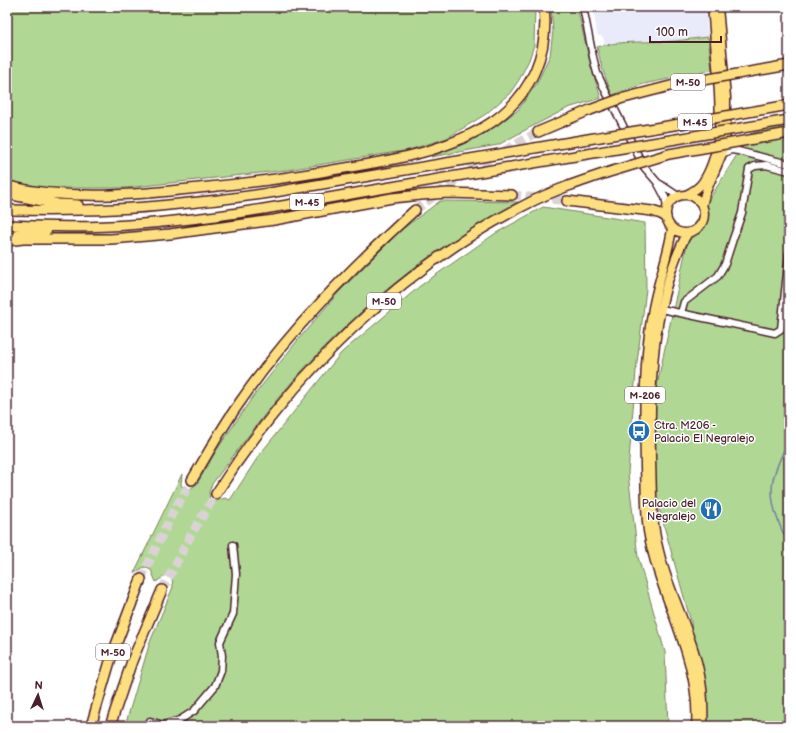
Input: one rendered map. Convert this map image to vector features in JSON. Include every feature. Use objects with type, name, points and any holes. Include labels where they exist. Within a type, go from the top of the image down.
[{"type":"highway","points":[[7,186],[59,195],[160,193],[278,179],[371,164],[424,152],[448,144],[495,120],[525,89],[542,54],[545,24],[544,7]]},
{"type":"highway","name":"M-50","points":[[538,132],[620,99],[674,85],[789,65]]},
{"type":"highway","name":"M-45","points":[[7,210],[56,211],[168,206],[270,193],[789,105]]},
{"type":"highway","name":"M-45","points":[[7,225],[58,227],[110,226],[218,216],[274,208],[789,120]]},
{"type":"highway","name":"M-50","points":[[216,494],[240,458],[295,388],[330,352],[370,313],[399,288],[438,258],[497,220],[560,189],[606,172],[669,154],[789,133]]},
{"type":"highway","points":[[7,241],[23,239],[111,240],[170,234],[274,220],[392,198],[448,193],[512,195]]},
{"type":"highway","points":[[7,194],[58,204],[96,205],[111,209]]},
{"type":"highway","points":[[567,201],[661,214],[666,212]]},
{"type":"highway","points":[[192,480],[238,405],[292,335],[348,273],[415,210]]},
{"type":"highway","points":[[7,236],[44,232],[58,227]]},
{"type":"highway","name":"M-50","points":[[91,726],[111,658],[141,579]]},
{"type":"highway","name":"M-50","points":[[110,726],[132,661],[162,590]]},
{"type":"main road","points":[[688,233],[678,232],[672,229],[668,223],[666,212],[671,200],[682,196],[699,186],[703,181],[717,146],[719,98],[712,7]]},
{"type":"main road","name":"M-206","points":[[704,726],[704,703],[698,666],[659,552],[653,514],[651,388],[661,309],[668,278],[677,254],[688,233],[696,229],[701,224],[704,216],[702,206],[705,194],[722,154],[726,134],[726,97],[718,7]]},
{"type":"main road","points":[[682,196],[697,200],[702,206]]},
{"type":"main road","name":"M-206","points":[[672,229],[670,245],[653,308],[647,358],[644,431],[647,515],[651,544],[656,564],[690,661],[696,697],[696,726]]},
{"type":"street","points":[[583,7],[595,65],[606,92],[644,167],[657,182],[670,192],[682,196]]},
{"type":"street","points":[[726,134],[729,143],[738,151]]},
{"type":"street","points":[[722,154],[731,150],[738,151],[789,164]]},
{"type":"street","points":[[681,313],[684,302],[718,276],[725,264],[742,213],[749,170],[755,166],[766,166],[789,171]]},
{"type":"street","points":[[657,182],[665,197],[666,212]]},
{"type":"street","points":[[661,309],[775,333],[781,329],[789,254]]},
{"type":"street","points":[[150,721],[163,725],[180,720],[194,711],[215,686],[221,671],[222,656],[220,642],[233,614],[236,574],[233,544]]},
{"type":"shaded area","points":[[593,7],[706,7],[708,37],[676,41],[604,45],[603,38],[597,35]]},
{"type":"green space","points":[[7,7],[535,7],[534,45],[529,60],[519,80],[510,93],[486,114],[447,138],[409,150],[287,170],[125,188],[44,188],[7,180]]},
{"type":"green space","points":[[551,7],[577,7],[591,67],[601,98],[568,108],[498,145],[431,157],[484,134],[518,110],[537,83],[550,55],[553,31]]},
{"type":"green space","points":[[708,37],[712,70],[644,84],[612,95],[602,68],[597,47],[616,43],[674,41]]},
{"type":"green space","points":[[789,122],[789,726],[699,726],[691,622],[643,451],[690,230],[750,134]]},
{"type":"green space","points":[[440,201],[518,202],[458,237],[429,257],[375,300],[324,348],[277,400],[212,484],[209,492],[210,503],[225,498],[230,500],[260,454],[341,353],[420,286],[496,233],[543,207],[645,223],[646,289],[636,371],[628,473],[638,557],[665,652],[668,726],[125,726],[150,642],[173,587],[172,577],[166,575],[156,582],[151,570],[144,567],[134,573],[182,474],[181,485],[187,491],[197,484],[216,451],[252,398],[297,341],[339,292],[401,230]]},
{"type":"waterway","points":[[789,436],[774,474],[772,486],[777,517],[789,544]]},
{"type":"tunnel","points":[[415,210],[475,167],[538,132]]},
{"type":"tunnel","points":[[512,195],[567,201]]},
{"type":"tunnel","points":[[141,579],[172,514],[192,480]]},
{"type":"tunnel","points":[[162,590],[192,533],[216,494]]},
{"type":"place","name":"Ctra. M206 - Palacio El Negralejo","points":[[639,431]]},
{"type":"place","name":"Palacio del Negralejo","points":[[711,509]]}]
